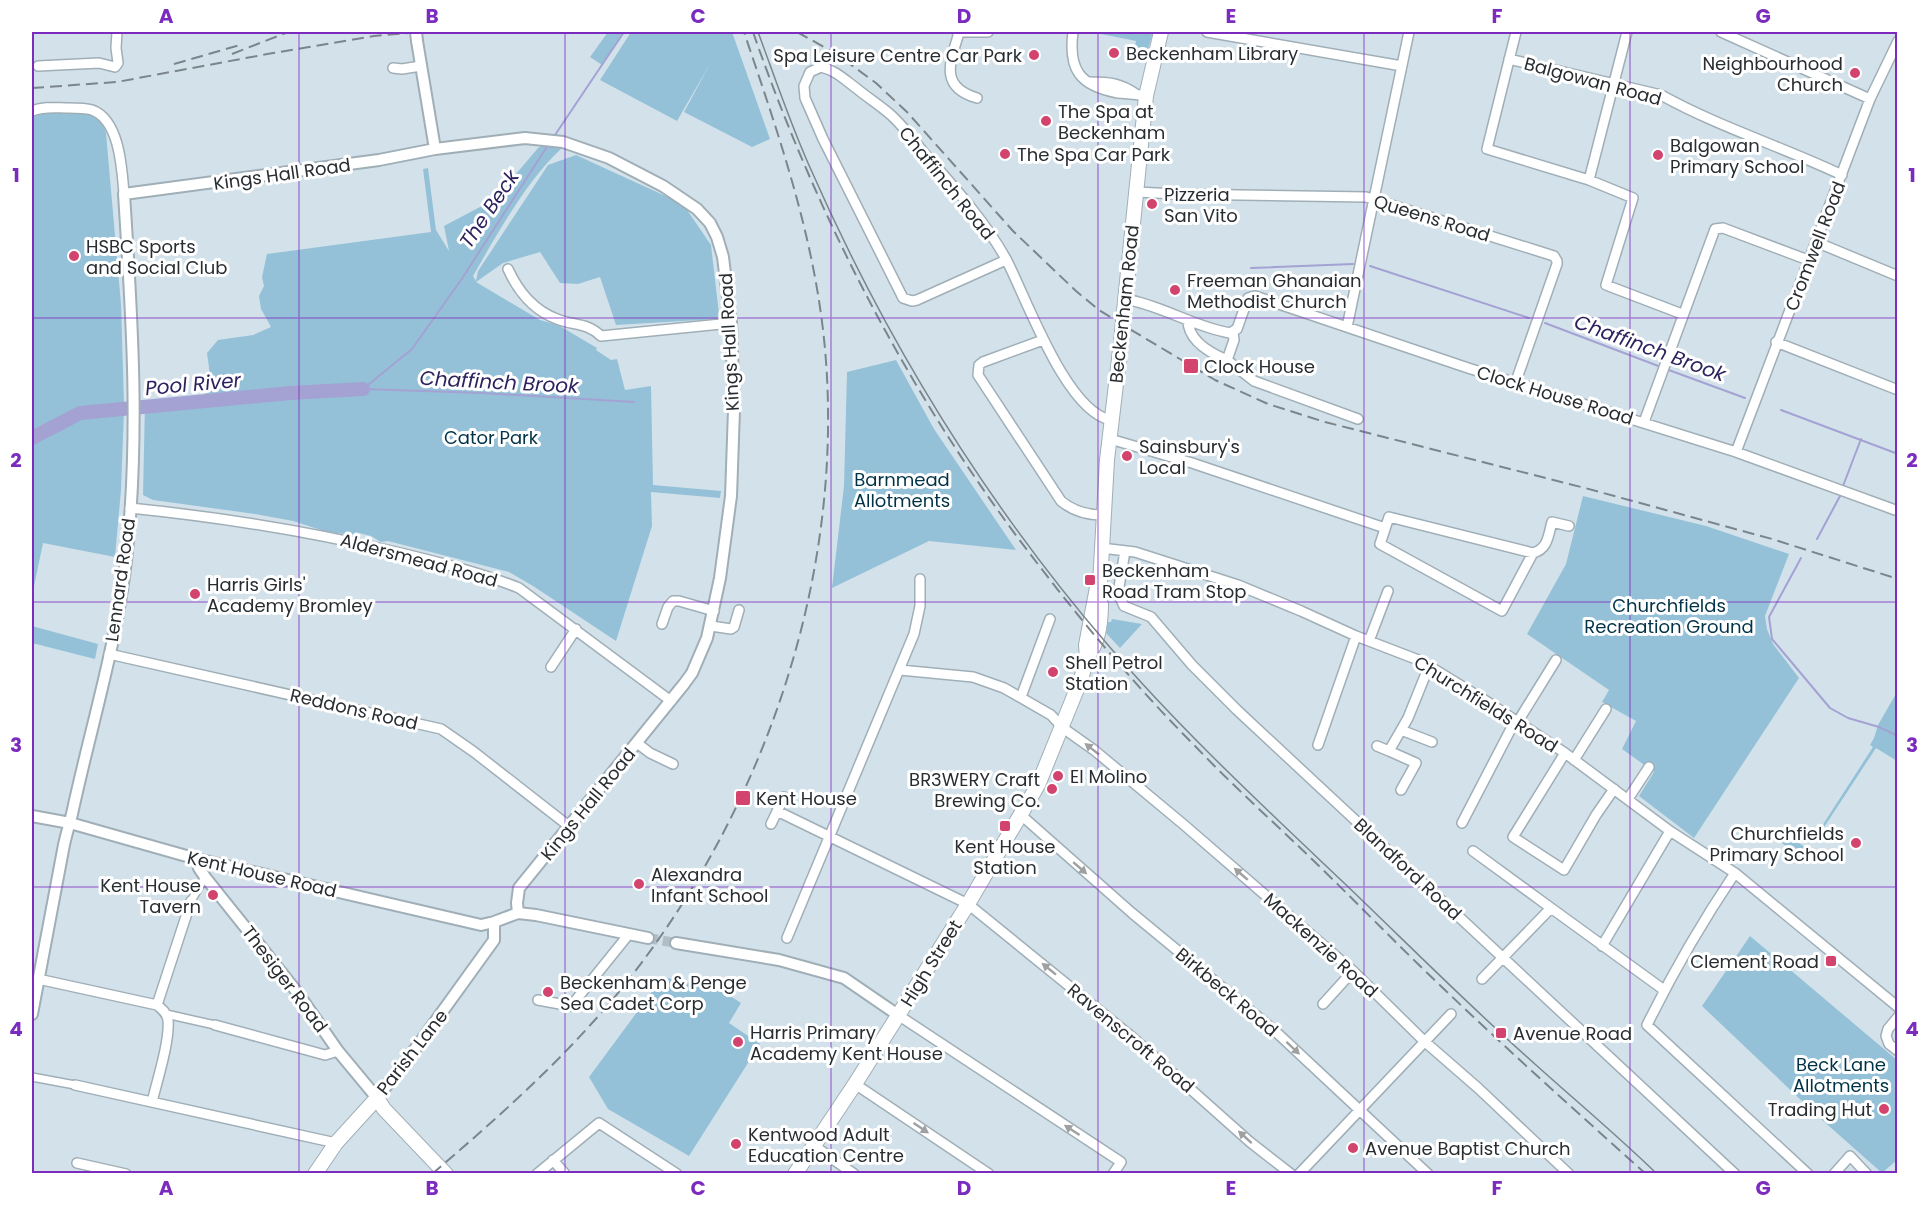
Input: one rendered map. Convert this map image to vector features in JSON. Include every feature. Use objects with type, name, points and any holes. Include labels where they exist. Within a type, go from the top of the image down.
[{"type":"main road","name":"Beckenham Road","points":[[968,904],[1038,785],[1063,728],[1087,658],[1094,647],[1101,612],[1099,577],[1111,420],[1121,342],[1130,304],[1141,95],[1161,32]]},
{"type":"main road","name":"High Street","points":[[795,1173],[855,1084],[968,904]]},
{"type":"main road","name":"Parish Lane","points":[[315,1173],[336,1143],[377,1098]]},
{"type":"main road","points":[[377,1098],[384,1109],[446,1173]]},
{"type":"street","points":[[38,66],[99,63],[115,67],[118,63],[117,32]]},
{"type":"street","points":[[977,99],[967,95],[955,85],[949,74],[950,63],[958,32],[988,32]]},
{"type":"street","points":[[1073,32],[1071,51],[1074,63],[1084,81],[1099,88],[1141,95]]},
{"type":"street","points":[[1208,32],[1402,66]]},
{"type":"street","points":[[1347,327],[1408,32]]},
{"type":"street","points":[[1516,32],[1487,149],[1589,180],[1633,198],[1606,285],[1682,314]]},
{"type":"street","points":[[1589,180],[1627,32]]},
{"type":"street","points":[[1721,32],[1870,99]]},
{"type":"street","points":[[417,36],[435,149]]},
{"type":"street","name":"Cromwell Road","points":[[1736,452],[1870,99],[1898,41]]},
{"type":"street","name":"Balgowan Road","points":[[1509,59],[1661,95],[1682,107],[1798,154],[1842,175]]},
{"type":"street","points":[[393,68],[421,66]]},
{"type":"street","name":"Chaffinch Road","points":[[1006,260],[917,300],[903,298],[823,139],[805,98],[804,86],[810,72],[821,67],[837,74],[893,117],[988,231],[1006,260],[1043,340],[1064,376],[1097,415],[1111,420]]},
{"type":"street","name":"Lennard Road","points":[[32,111],[50,107],[92,110],[105,120],[115,138],[120,153],[124,194],[133,323],[135,401],[126,561],[109,654],[52,900],[32,1014]]},
{"type":"street","name":"Kings Hall Road","points":[[124,194],[356,164],[425,153],[435,149],[518,139],[548,140],[563,142],[609,158],[663,186],[697,209],[710,223],[723,258],[731,323],[734,410],[726,540],[711,626],[692,673],[519,888],[518,913]]},
{"type":"street","name":"Queens Road","points":[[1136,192],[1176,195],[1374,199],[1550,254],[1556,258],[1557,264],[1515,384]]},
{"type":"street","points":[[1644,422],[1713,232],[1719,227],[1808,260]]},
{"type":"street","points":[[1816,242],[1898,276]]},
{"type":"street","points":[[508,269],[517,289],[537,309],[557,320],[592,328],[601,336],[731,323]]},
{"type":"street","name":"Clock House Road","points":[[1227,360],[1234,340],[1233,332],[1237,329],[1248,298],[1252,296],[1515,384],[1736,452],[1898,511]]},
{"type":"street","points":[[1130,304],[1226,332],[1233,332]]},
{"type":"street","points":[[1188,320],[1191,334],[1202,345],[1211,353],[1227,360],[1254,381],[1358,419]]},
{"type":"street","points":[[1043,340],[983,362],[979,365],[978,375],[1061,501],[1069,508],[1080,512],[1103,515]]},
{"type":"street","points":[[1776,342],[1898,390]]},
{"type":"street","points":[[1110,439],[1192,463],[1385,528]]},
{"type":"street","name":"Aldersmead Road","points":[[130,508],[222,519],[330,537],[471,570],[519,588],[671,701]]},
{"type":"street","points":[[1533,553],[1502,611],[1380,544],[1389,517],[1533,553],[1545,547],[1552,522],[1569,526]]},
{"type":"street","name":"Churchfields Road","points":[[1101,548],[1125,551],[1238,585],[1429,666],[1566,753],[1670,831],[1735,873],[1897,1007]]},
{"type":"street","name":"Blandford Road","points":[[1125,551],[1118,593],[1122,603],[1127,608],[1143,612],[1151,617],[1200,674],[1735,1173]]},
{"type":"street","points":[[787,938],[914,634],[920,606],[920,579]]},
{"type":"street","points":[[1370,641],[1388,591]]},
{"type":"street","points":[[662,624],[668,607],[673,601],[714,611]]},
{"type":"street","points":[[711,626],[731,630],[739,610]]},
{"type":"street","points":[[1021,697],[1050,619]]},
{"type":"street","points":[[551,667],[576,629]]},
{"type":"street","points":[[1318,745],[1356,636]]},
{"type":"street","name":"Reddons Road","points":[[109,654],[441,729],[570,827]]},
{"type":"street","points":[[1462,824],[1516,722],[1556,660]]},
{"type":"street","points":[[1389,751],[1411,713],[1429,666]]},
{"type":"street","name":"Mackenzie Road","points":[[900,670],[973,677],[1004,688],[1051,715],[1063,728],[1094,750],[1183,824],[1353,971],[1424,1041],[1569,1173]]},
{"type":"street","points":[[1574,760],[1606,709]]},
{"type":"street","points":[[1401,730],[1432,742]]},
{"type":"street","points":[[637,743],[647,752],[673,764]]},
{"type":"street","points":[[1377,746],[1416,763],[1401,790]]},
{"type":"street","points":[[1566,753],[1513,837],[1564,870],[1614,789]]},
{"type":"street","points":[[1628,799],[1649,767]]},
{"type":"street","points":[[771,824],[784,797]]},
{"type":"street","name":"Ravenscroft Road","points":[[777,811],[968,904],[1132,1037],[1250,1142],[1291,1173]]},
{"type":"street","name":"Birkbeck Road","points":[[1021,815],[1149,928],[1275,1031],[1428,1173]]},
{"type":"street","name":"Kent House Road","points":[[32,816],[70,823],[197,860],[481,925],[494,922]]},
{"type":"street","points":[[1602,945],[1670,831]]},
{"type":"street","points":[[1473,850],[1664,990]]},
{"type":"street","name":"Thesiger Road","points":[[197,860],[199,868],[297,992],[338,1051],[377,1098]]},
{"type":"street","points":[[1735,873],[1664,990],[1647,1025],[1808,1173]]},
{"type":"street","points":[[152,1102],[167,1036],[168,1020],[162,1009],[191,901],[206,877]]},
{"type":"street","points":[[1482,979],[1551,908]]},
{"type":"street","points":[[494,922],[518,913],[648,938]]},
{"type":"street","name":"Parish Lane","points":[[377,1098],[494,940],[494,922]]},
{"type":"street","points":[[538,1000],[572,1006],[629,934]]},
{"type":"street","points":[[676,943],[779,960],[844,978],[1121,1162],[1113,1173]]},
{"type":"street","points":[[1323,1004],[1353,971]]},
{"type":"street","points":[[38,979],[162,1009],[325,1055],[338,1051]]},
{"type":"street","points":[[1299,1173],[1451,1014]]},
{"type":"street","points":[[1898,1017],[1888,1029],[1886,1036],[1889,1044],[1898,1051]]},
{"type":"street","points":[[32,1077],[336,1143]]},
{"type":"street","points":[[855,1084],[989,1173]]},
{"type":"street","points":[[537,1173],[599,1123],[677,1173]]},
{"type":"street","points":[[813,1145],[854,1173]]},
{"type":"street","points":[[1834,1173],[1850,1156],[1867,1173]]},
{"type":"street","points":[[553,1160],[565,1173]]},
{"type":"street","points":[[77,1163],[126,1173]]},
{"type":"green space","points":[[608,32],[625,32],[602,65],[590,57]]},
{"type":"green space","points":[[631,32],[732,32],[770,139],[752,147],[684,112],[710,64],[677,121],[600,80]]},
{"type":"green space","points":[[1091,32],[1153,32],[1148,49],[1142,57],[1134,50],[1136,41]]},
{"type":"green space","name":"HSBC Sports and Social Club","points":[[50,111],[76,111],[91,114],[103,124],[106,133],[121,304],[124,404],[72,411],[32,433],[32,116]]},
{"type":"green space","name":"Cator Park","points":[[549,141],[561,149],[536,176],[513,209],[473,276],[476,281],[478,271],[548,165],[576,155],[683,204],[711,245],[719,314],[717,319],[616,325],[600,277],[578,284],[560,283],[540,252],[503,263],[476,282],[540,320],[558,325],[597,348],[596,350],[611,360],[617,359],[625,390],[651,386],[653,485],[721,491],[720,498],[651,492],[652,526],[616,641],[509,572],[388,541],[381,542],[371,536],[355,532],[355,535],[327,532],[293,521],[153,500],[143,495],[145,403],[200,400],[209,384],[207,353],[218,340],[253,335],[271,327],[261,309],[259,296],[264,286],[262,277],[267,254],[431,232],[423,169],[428,168],[436,230],[449,251],[444,226],[495,199],[538,148]],"holes":[[[335,387],[335,389],[345,389],[278,395],[282,391]]]},
{"type":"green space","name":"Barnmead Allotments","points":[[896,360],[934,429],[1016,550],[929,541],[832,588],[844,486],[847,372]]},
{"type":"green space","points":[[124,411],[121,490],[115,557],[43,543],[32,596],[32,436],[80,414]]},
{"type":"green space","name":"Churchfields Recreation Ground","points":[[1583,496],[1706,526],[1789,554],[1765,616],[1773,644],[1799,678],[1694,838],[1639,796],[1654,772],[1622,749],[1636,721],[1602,702],[1609,690],[1527,634],[1566,564]]},
{"type":"green space","points":[[1112,619],[1142,624],[1120,648],[1106,633],[1108,622]]},
{"type":"green space","points":[[32,626],[98,644],[95,659],[32,643]]},
{"type":"green space","points":[[1897,692],[1897,761],[1876,748],[1815,841],[1813,840],[1873,747],[1870,745],[1878,725]]},
{"type":"green space","points":[[1779,835],[1792,839],[1815,853],[1808,863],[1773,836]]},
{"type":"green space","name":"Beck Lane Allotments","points":[[1750,936],[1897,1060],[1897,1160],[1882,1173],[1821,1119],[1702,1006]]},
{"type":"green space","points":[[663,977],[718,988],[741,1003],[729,1023],[760,1044],[689,1156],[608,1109],[589,1077]]},
{"type":"waterway","name":"The Beck","points":[[553,138],[624,32]]},
{"type":"waterway","name":"The Beck","points":[[363,389],[412,349],[461,280],[548,145]]},
{"type":"waterway","name":"Chaffinch Brook","points":[[1251,268],[1353,264]]},
{"type":"waterway","name":"Chaffinch Brook","points":[[1370,266],[1529,318]]},
{"type":"waterway","name":"Chaffinch Brook","points":[[1545,323],[1661,367]]},
{"type":"waterway","name":"Chaffinch Brook","points":[[1666,369],[1745,398]]},
{"type":"waterway","name":"Pool River","points":[[32,438],[80,413],[290,393],[363,389]]},
{"type":"waterway","name":"Chaffinch Brook","points":[[364,389],[634,402]]},
{"type":"waterway","name":"Chaffinch Brook","points":[[1781,410],[1898,454]]},
{"type":"waterway","points":[[1843,486],[1861,439]]},
{"type":"waterway","points":[[1817,539],[1840,496]]},
{"type":"waterway","points":[[1801,558],[1769,617],[1772,639],[1830,708],[1848,718],[1879,727],[1898,736]]},
{"type":"tunnel","points":[[648,938],[676,943]]},
{"type":"tram line","points":[[758,32],[808,163],[838,228],[904,354],[979,475],[1063,590],[1135,676],[1222,766],[1487,1020],[1657,1174]]},
{"type":"railway","points":[[232,54],[288,32]]},
{"type":"railway","points":[[32,88],[117,82],[374,36],[421,32]]},
{"type":"railway","points":[[432,1174],[501,1114],[567,1050],[608,1005],[662,935],[709,860],[749,780],[781,698],[805,612],[821,525],[828,437],[825,349],[813,267],[804,227],[794,188],[744,32]]},
{"type":"railway","points":[[753,32],[808,173],[839,242],[874,309],[910,375],[950,440],[1037,563],[1134,681],[1226,777],[1405,952],[1646,1174]]},
{"type":"railway","points":[[797,32],[835,53],[876,83],[907,112],[1013,231],[1076,291],[1099,310],[1215,380],[1268,404],[1325,422],[1585,488],[1772,539],[1898,579]]},
{"type":"railway","points":[[174,64],[240,45]]},
{"type":"place","name":"Beckenham Library","points":[[1114,53]]},
{"type":"place","name":"Spa Leisure Centre Car Park","points":[[1034,55]]},
{"type":"place","name":"Neighbourhood Church","points":[[1855,73]]},
{"type":"place","name":"The Spa at Beckenham","points":[[1046,121]]},
{"type":"place","name":"The Spa Car Park","points":[[1005,154]]},
{"type":"place","name":"Balgowan Primary School","points":[[1658,155]]},
{"type":"place","name":"Pizzeria San Vito","points":[[1152,204]]},
{"type":"place","name":"HSBC Sports and Social Club","points":[[74,256]]},
{"type":"place","name":"Freeman Ghanaian Methodist Church","points":[[1175,290]]},
{"type":"place","name":"Clock House","points":[[1191,366]]},
{"type":"place","name":"Sainsbury's Local","points":[[1127,456]]},
{"type":"place","name":"Beckenham Road Tram Stop","points":[[1090,580]]},
{"type":"place","name":"Harris Girls' Academy Bromley","points":[[195,594]]},
{"type":"place","name":"Shell Petrol Station","points":[[1053,672]]},
{"type":"place","name":"El Molino","points":[[1058,776]]},
{"type":"place","name":"BR3WERY Craft Brewing Co.","points":[[1052,789]]},
{"type":"place","name":"Kent House","points":[[743,798]]},
{"type":"place","name":"Kent House Station","points":[[1005,826]]},
{"type":"place","name":"Churchfields Primary School","points":[[1856,843]]},
{"type":"place","name":"Alexandra Infant School","points":[[639,884]]},
{"type":"place","name":"Kent House Tavern","points":[[213,895]]},
{"type":"place","name":"Clement Road","points":[[1831,961]]},
{"type":"place","name":"Beckenham & Penge Sea Cadet Corp","points":[[548,992]]},
{"type":"place","name":"Avenue Road","points":[[1501,1033]]},
{"type":"place","name":"Harris Primary Academy Kent House","points":[[738,1042]]},
{"type":"place","name":"Trading Hut","points":[[1884,1109]]},
{"type":"place","name":"Kentwood Adult Education Centre","points":[[736,1144]]},
{"type":"place","name":"Avenue Baptist Church","points":[[1353,1148]]}]
